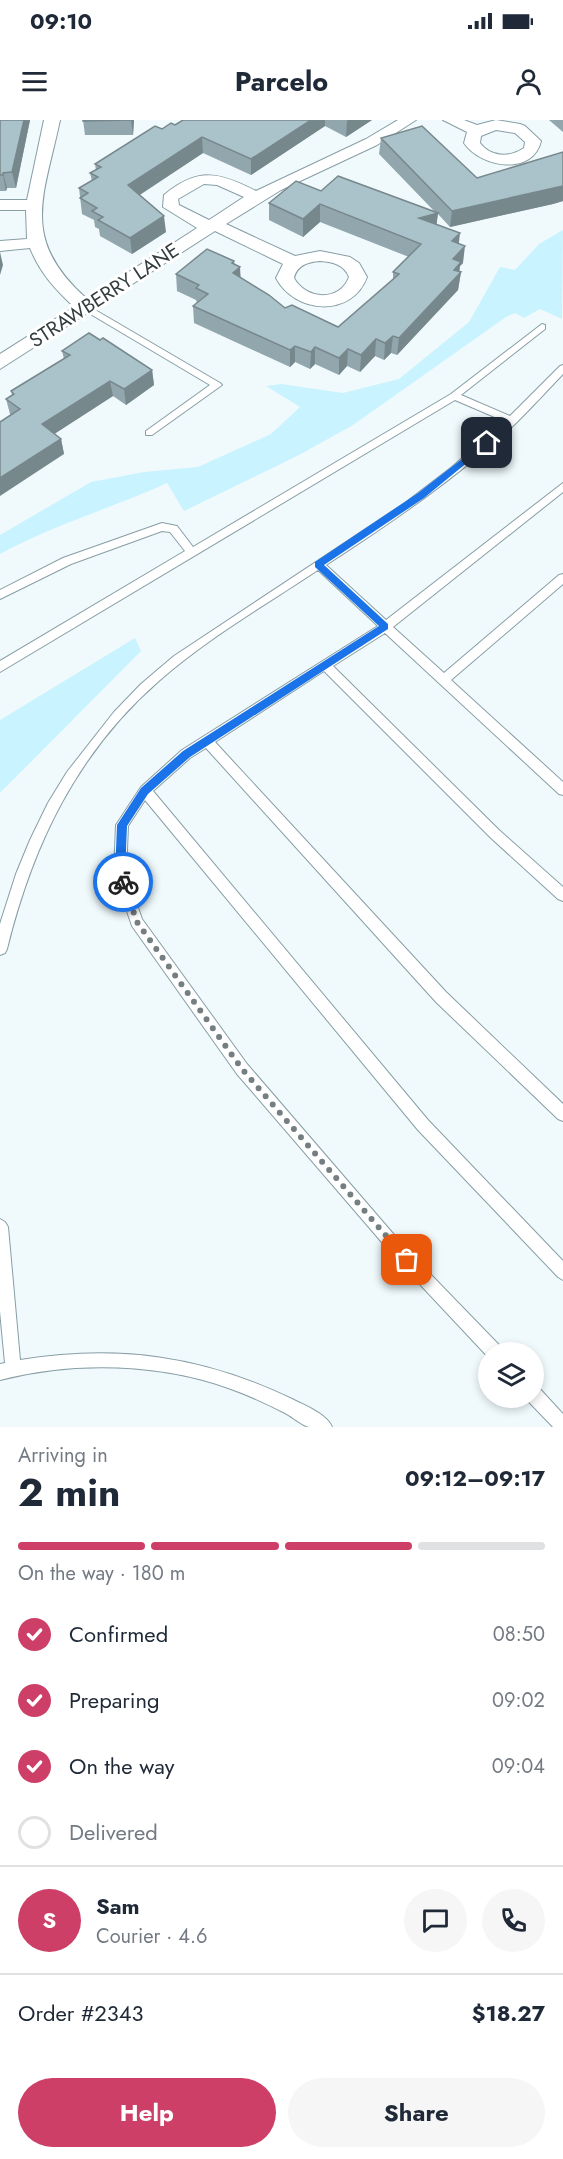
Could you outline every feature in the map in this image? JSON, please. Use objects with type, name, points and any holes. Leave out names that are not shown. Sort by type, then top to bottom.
[{"type":"street","points":[[52,120],[35,205],[32,234],[42,263],[53,279],[85,307]]},
{"type":"street","name":"STRAWBERRY LANE","points":[[0,363],[256,197],[292,177],[367,146],[408,120]]},
{"type":"street","points":[[451,120],[477,131]]},
{"type":"street","name":"STRAWBERRY LANE","points":[[256,197],[220,179],[208,177],[197,180],[170,198],[171,207],[295,262]]},
{"type":"street","points":[[0,205],[35,205]]},
{"type":"street","points":[[0,246],[34,243]]},
{"type":"lane","points":[[85,307],[217,385],[149,433]]},
{"type":"lane","points":[[0,667],[454,396],[542,327]]},
{"type":"lane","points":[[0,949],[18,878],[34,840],[73,773],[117,717],[147,685],[176,661],[421,495],[512,421],[563,368]]},
{"type":"lane","points":[[454,396],[512,421]]},
{"type":"lane","points":[[485,1342],[403,1256],[242,1069],[137,922],[120,873],[122,825],[145,791],[186,754],[385,627],[563,487]]},
{"type":"lane","points":[[0,595],[67,561],[162,527],[173,530],[192,552]]},
{"type":"lane","points":[[318,564],[563,790]]},
{"type":"lane","points":[[443,680],[563,578]]},
{"type":"lane","points":[[325,665],[495,834],[563,896]]},
{"type":"lane","points":[[207,741],[441,997],[563,1114]]},
{"type":"lane","points":[[145,791],[423,1125],[563,1272]]},
{"type":"lane","points":[[0,1227],[7,1370],[73,1361],[157,1362],[203,1372],[248,1387],[324,1427]]},
{"type":"lane","points":[[544,1406],[563,1426]]},
{"type":"shaded area","points":[[563,230],[562,319],[540,309],[524,318],[515,313],[506,317],[353,425],[299,455],[184,511],[167,483],[41,534],[0,554],[0,535],[91,482],[144,472],[198,467],[271,434],[300,407],[266,386],[281,384],[343,393],[399,379],[469,322],[500,267],[515,270],[539,244]]},
{"type":"shaded area","points":[[135,638],[141,651],[0,793],[0,720]]},
{"type":"building","points":[[0,120],[24,120],[12,172],[3,173],[3,175],[0,175]]},
{"type":"building","points":[[83,120],[131,120],[83,121]]},
{"type":"building","points":[[183,120],[311,120],[251,159],[202,137],[128,185],[164,216],[130,238],[98,220],[103,217],[92,211],[97,208],[80,198],[88,193],[79,188],[98,177],[90,173],[101,167],[95,164],[155,126],[162,129],[171,123],[175,125]]},
{"type":"building","points":[[422,126],[477,178],[563,152],[563,186],[452,211],[381,138]]},
{"type":"building","points":[[338,176],[438,213],[419,218],[460,233],[452,241],[465,246],[453,259],[461,262],[454,270],[461,272],[399,338],[393,336],[385,343],[376,339],[361,355],[348,349],[339,358],[315,347],[311,352],[295,346],[290,350],[193,306],[208,294],[196,288],[199,285],[176,274],[207,249],[234,261],[232,263],[240,267],[233,273],[269,295],[285,308],[292,305],[338,327],[399,274],[393,272],[421,244],[320,204],[303,219],[269,203],[296,181],[321,191]]},
{"type":"building","points":[[89,333],[100,340],[103,338],[152,370],[124,389],[110,381],[42,424],[61,439],[0,478],[0,422],[20,409],[6,399],[14,394],[11,391],[70,355],[62,351]]},
{"type":"way so far","points":[[123,882],[137,922],[242,1069],[407,1260]]},
{"type":"route","points":[[123,882],[120,873],[122,825],[145,791],[186,754],[385,627],[318,564],[421,495],[487,443]]}]
